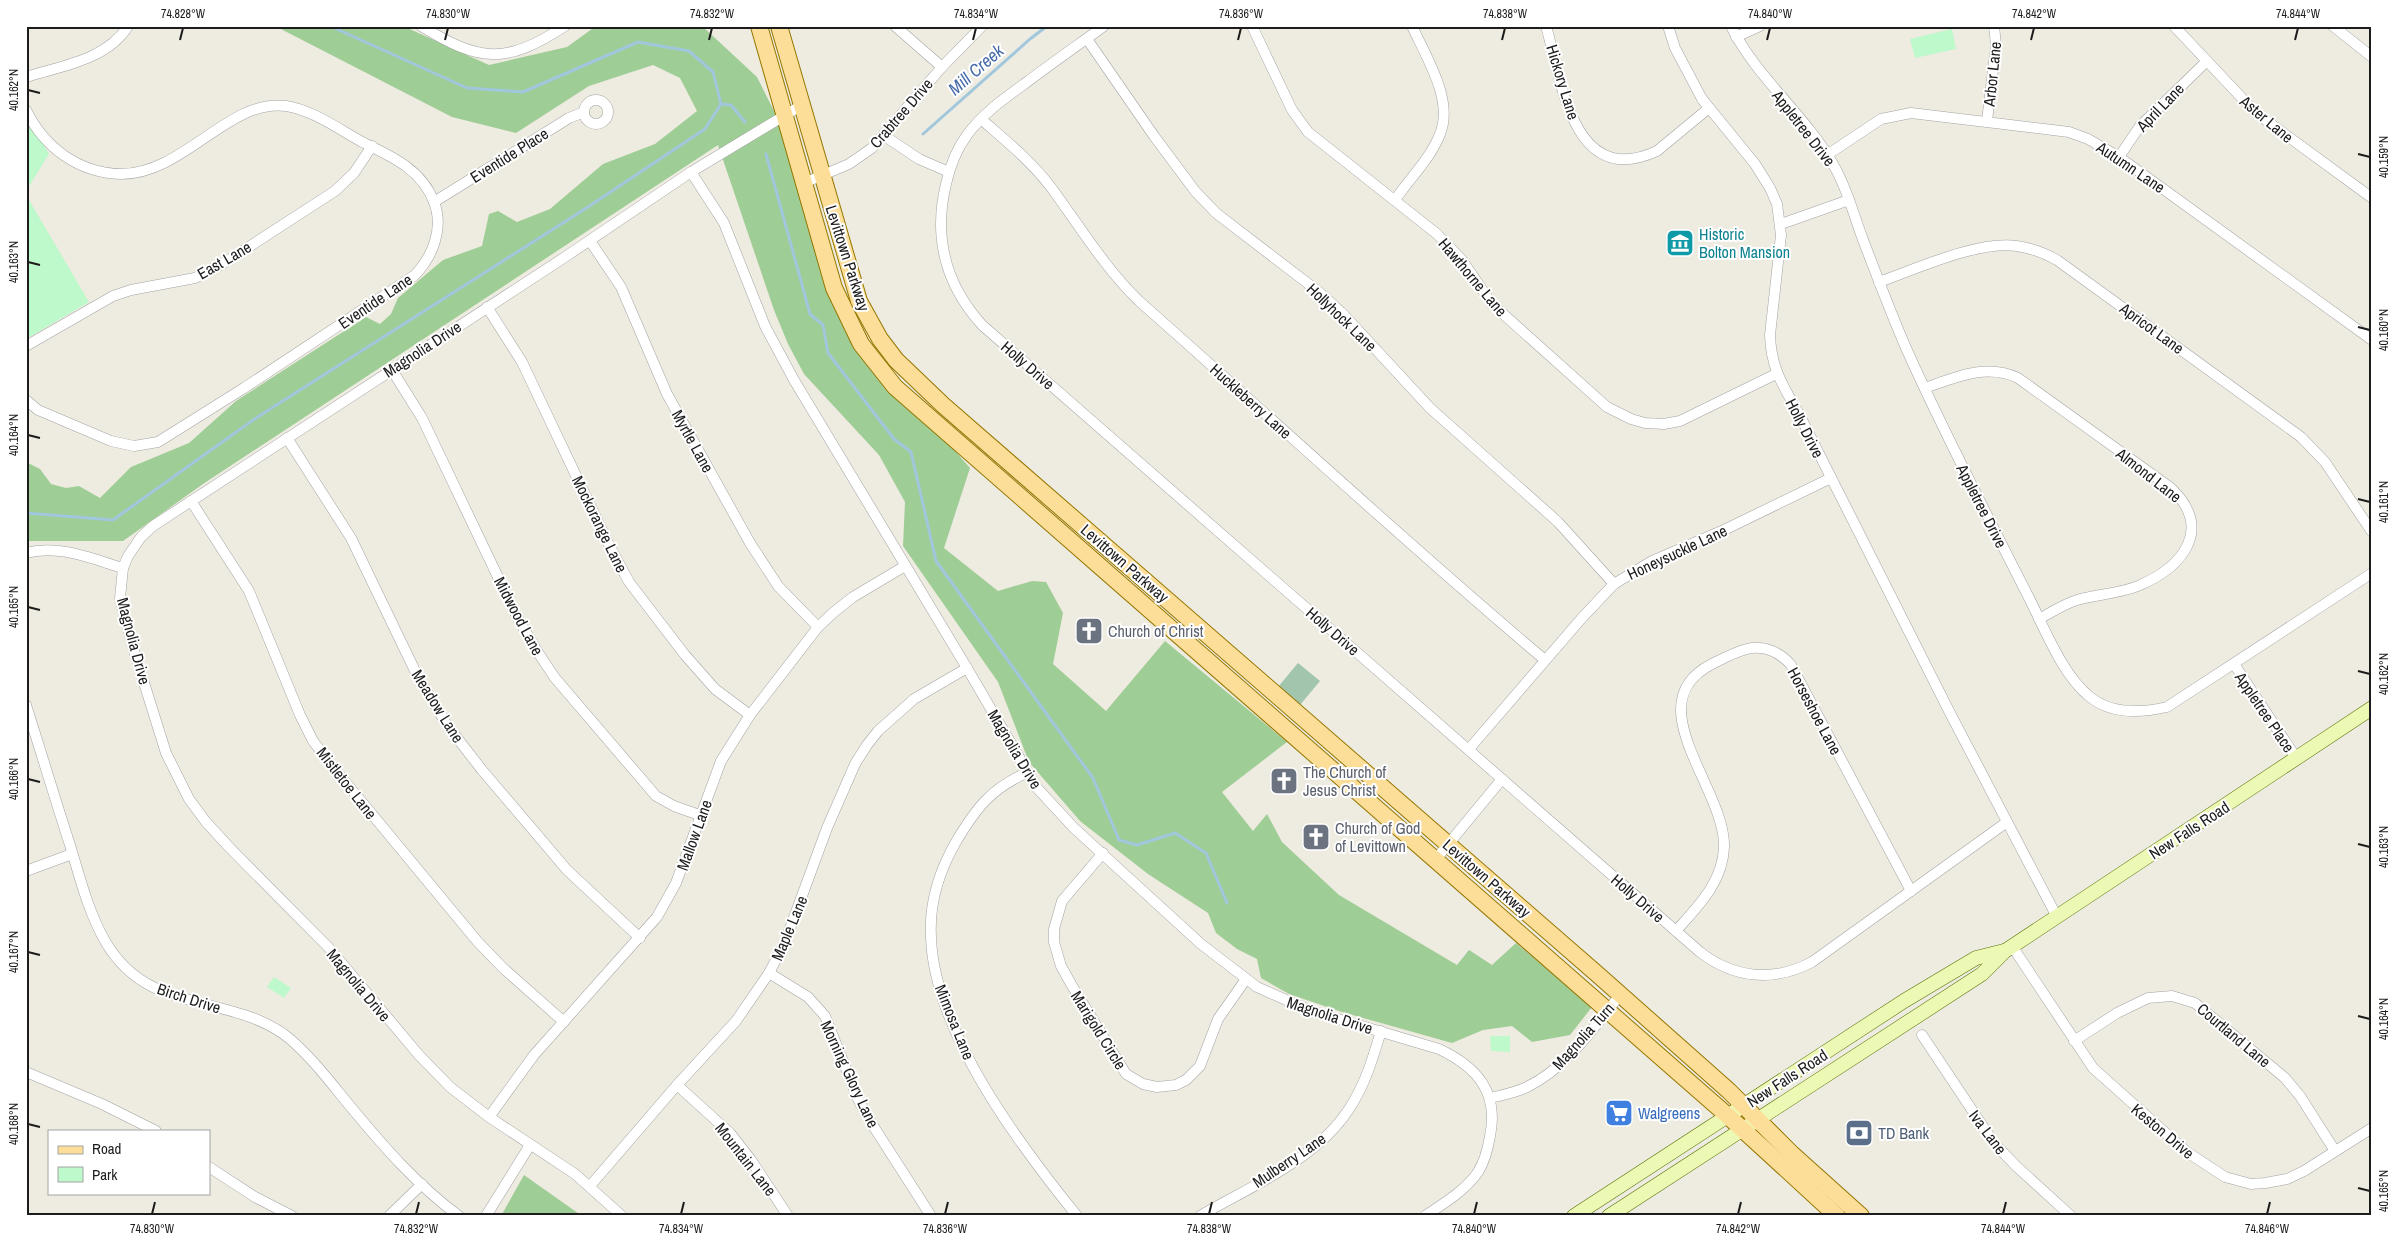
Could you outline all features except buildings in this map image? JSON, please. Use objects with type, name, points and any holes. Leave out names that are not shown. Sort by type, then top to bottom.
[{"type":"main road","name":"Levittown Parkway","points":[[759,26],[830,275],[842,309],[861,344],[895,387],[1608,1010],[1728,1116],[1836,1216]]},
{"type":"main road","name":"Levittown Parkway","points":[[779,26],[859,301],[876,332],[896,360],[943,405],[1620,995],[1744,1106],[1861,1216]]},
{"type":"main road","name":"New Falls Road","points":[[1608,1216],[1982,974],[2009,948],[2372,708]]},
{"type":"main road","name":"New Falls Road","points":[[1574,1216],[1904,1001],[1976,958],[2009,948]]},
{"type":"street","points":[[26,77],[98,53],[118,39],[128,26]]},
{"type":"street","points":[[421,26],[462,49],[488,54],[515,52],[528,48],[565,26]]},
{"type":"street","name":"Crabtree Drive","points":[[895,26],[942,67]]},
{"type":"street","name":"Crabtree Drive","points":[[804,183],[860,157],[872,148],[942,67],[982,26]]},
{"type":"street","name":"Holly Drive","points":[[1104,26],[992,107],[960,145],[949,172],[940,221],[942,246],[955,286],[965,305],[982,325],[1676,931],[1709,959],[1737,973],[1754,976],[1787,973],[1812,962],[2007,822]]},
{"type":"street","name":"Hawthorne Lane","points":[[1252,26],[1298,121],[1308,132],[1395,200],[1451,248],[1492,304],[1524,336],[1596,398],[1631,420],[1655,425],[1680,421],[1776,374]]},
{"type":"street","points":[[1395,200],[1435,144],[1444,121],[1443,97],[1412,26]]},
{"type":"street","name":"Hickory Lane","points":[[1546,26],[1567,102],[1577,129],[1591,147],[1600,153],[1626,159],[1648,155],[1657,151],[1709,108]]},
{"type":"street","name":"Holly Drive","points":[[1668,26],[1690,78],[1709,108],[1755,164],[1770,188],[1777,204],[1781,224],[1770,335],[1770,352],[1776,374],[2057,917]]},
{"type":"street","name":"Appletree Drive","points":[[1731,26],[1752,62],[1827,155],[1842,182],[1879,282],[1963,470],[2039,619],[2070,675],[2088,696],[2109,707],[2140,712],[2167,706],[2372,573]]},
{"type":"street","points":[[1736,37],[1760,26]]},
{"type":"street","name":"Arbor Lane","points":[[1987,121],[1996,44],[1994,26]]},
{"type":"street","name":"Aster Lane","points":[[2174,26],[2256,112],[2372,198]]},
{"type":"street","points":[[2333,26],[2372,57]]},
{"type":"street","name":"Hollyhock Lane","points":[[1087,39],[1154,136],[1195,191],[1216,213],[1319,292],[1343,314],[1418,395],[1558,522],[1614,584]]},
{"type":"street","name":"April Lane","points":[[2119,157],[2140,126],[2206,61]]},
{"type":"street","name":"Magnolia Drive","points":[[622,1216],[590,1186],[489,1117],[450,1087],[418,1054],[329,948],[223,840],[189,799],[166,753],[123,615],[120,585],[123,568],[128,556],[141,537],[153,526],[590,241],[691,172],[802,105]]},
{"type":"street","name":"Eventide Lane","points":[[26,110],[34,124],[54,149],[74,163],[105,172],[138,172],[161,165],[247,112],[273,106],[290,107],[307,112],[372,146],[414,171],[428,187],[438,217],[436,238],[428,258],[415,275],[252,383],[158,442],[134,446],[111,441],[38,410],[26,400]]},
{"type":"street","name":"Eventide Place","points":[[434,202],[569,118],[584,112]]},
{"type":"street","name":"Autumn Lane","points":[[1827,155],[1865,128],[1894,115],[1929,114],[2069,132],[2088,139],[2119,157],[2372,340]]},
{"type":"street","name":"Huckleberry Lane","points":[[981,119],[1031,164],[1049,185],[1118,280],[1139,302],[1280,426],[1337,480],[1545,660]]},
{"type":"street","points":[[884,135],[919,159],[949,172]]},
{"type":"street","name":"East Lane","points":[[26,346],[113,296],[132,290],[182,282],[216,268],[335,191],[354,173],[372,146]]},
{"type":"street","name":"Magnolia Drive","points":[[691,172],[724,223],[765,326],[778,351],[905,566],[968,668],[1026,773],[1052,806],[1201,944],[1246,979],[1281,999],[1310,1011],[1439,1049],[1458,1058],[1476,1073],[1490,1098],[1493,1115],[1492,1130],[1482,1165],[1468,1184],[1425,1216]]},
{"type":"street","points":[[1781,224],[1849,200]]},
{"type":"street","name":"Myrtle Lane","points":[[590,241],[621,287],[667,394],[750,543],[778,586],[818,626]]},
{"type":"street","name":"Apricot Lane","points":[[1879,282],[1987,247],[2016,246],[2042,252],[2057,260],[2301,437],[2325,462],[2372,532]]},
{"type":"street","name":"Mockorange Lane","points":[[487,307],[522,362],[609,545],[629,582],[685,656],[715,689],[750,715]]},
{"type":"street","name":"Midwood Lane","points":[[392,370],[422,418],[517,617],[545,664],[656,796],[674,806],[702,816]]},
{"type":"street","name":"Almond Lane","points":[[1925,388],[1978,372],[1996,371],[2009,374],[2018,378],[2171,488],[2186,504],[2192,523],[2190,544],[2180,558],[2167,569],[2138,586],[2077,600],[2039,619]]},
{"type":"street","name":"Meadow Lane","points":[[287,438],[351,538],[417,674],[446,725],[568,870],[640,938]]},
{"type":"street","name":"Honeysuckle Lane","points":[[1469,749],[1545,660],[1614,584],[1652,561],[1733,526],[1831,478]]},
{"type":"street","name":"Mistletoe Lane","points":[[191,501],[250,591],[300,715],[313,741],[477,942],[503,968],[564,1022]]},
{"type":"street","points":[[26,553],[50,550],[63,551],[123,568]]},
{"type":"street","name":"Mallow Lane","points":[[489,1117],[534,1055],[657,917],[676,883],[721,761],[750,715],[818,626],[847,602],[905,566]]},
{"type":"street","name":"Horseshoe Lane","points":[[1676,931],[1715,883],[1723,862],[1724,847],[1720,823],[1683,726],[1679,704],[1682,692],[1695,674],[1732,654],[1752,648],[1774,651],[1785,658],[1791,665],[1911,891]]},
{"type":"street","name":"Appletree Place","points":[[2234,664],[2297,759]]},
{"type":"street","name":"Maple Lane","points":[[590,1186],[677,1085],[736,1021],[769,973],[785,942],[827,828],[855,764],[867,745],[878,731],[914,699],[968,668]]},
{"type":"street","name":"Birch Drive","points":[[26,705],[72,854],[97,926],[106,943],[130,972],[153,987],[175,996],[246,1016],[288,1037],[319,1068],[374,1134],[422,1184],[459,1216]]},
{"type":"street","name":"Mimosa Lane","points":[[1026,773],[1002,785],[983,801],[952,848],[943,867],[931,921],[933,958],[943,999],[971,1064],[1006,1120],[1077,1216]]},
{"type":"street","points":[[1436,859],[1502,779]]},
{"type":"street","name":"Marigold Circle","points":[[1103,853],[1062,901],[1054,929],[1054,942],[1061,966],[1126,1074],[1143,1084],[1156,1087],[1176,1085],[1186,1080],[1200,1066],[1218,1019],[1246,979]]},
{"type":"street","points":[[26,871],[72,854]]},
{"type":"street","name":"Keston Drive","points":[[2009,948],[2074,1041],[2106,1081],[2187,1152],[2225,1177],[2251,1184],[2279,1181],[2304,1171],[2372,1128]]},
{"type":"street","name":"Morning Glory Lane","points":[[769,973],[808,997],[825,1016],[862,1106],[931,1216]]},
{"type":"street","name":"Magnolia Turn","points":[[1490,1098],[1514,1093],[1549,1074],[1577,1047],[1620,995]]},
{"type":"street","name":"Courtland Lane","points":[[2074,1041],[2117,1013],[2148,998],[2172,996],[2196,1003],[2285,1078],[2300,1096],[2335,1151]]},
{"type":"street","name":"Mulberry Lane","points":[[1200,1216],[1286,1166],[1329,1134],[1350,1108],[1365,1082],[1381,1031]]},
{"type":"street","name":"Iva Lane","points":[[1922,1035],[1994,1143],[2016,1166],[2071,1216]]},
{"type":"street","points":[[26,1072],[102,1104],[154,1130]]},
{"type":"street","name":"Mountain Lane","points":[[677,1085],[730,1133],[751,1160],[788,1216]]},
{"type":"street","points":[[486,1216],[530,1145]]},
{"type":"street","points":[[210,1168],[256,1197],[292,1216]]},
{"type":"street","points":[[390,1216],[422,1184]]},
{"type":"green space","points":[[275,26],[403,26],[489,65],[567,47],[596,26],[702,26],[757,77],[775,113],[792,163],[816,251],[870,369],[948,443],[970,468],[944,548],[998,591],[1032,581],[1046,582],[1063,613],[1053,664],[1106,711],[1165,641],[1287,742],[1222,792],[1253,831],[1267,814],[1282,842],[1339,895],[1457,965],[1469,950],[1492,965],[1516,943],[1592,1007],[1570,1035],[1532,1042],[1512,1026],[1483,1030],[1452,1043],[1342,1012],[1289,994],[1261,978],[1257,959],[1237,949],[1216,933],[1208,913],[1148,874],[1080,821],[1029,762],[998,682],[903,546],[905,502],[879,455],[804,374],[788,344],[774,310],[718,145],[203,484],[123,541],[26,541],[26,462],[40,469],[51,484],[66,488],[79,486],[100,498],[131,467],[189,443],[236,401],[366,317],[380,324],[391,314],[398,298],[443,260],[482,246],[489,214],[498,211],[517,222],[550,209],[603,164],[655,144],[697,111],[680,78],[653,65],[589,86],[516,133],[452,117]]},
{"type":"green space","points":[[1952,29],[1956,49],[1915,58],[1910,39]]},
{"type":"green space","points":[[26,115],[49,154],[26,191]]},
{"type":"green space","points":[[26,195],[89,302],[26,339]]},
{"type":"green space","points":[[1298,663],[1320,681],[1300,705],[1278,687]]},
{"type":"green space","points":[[274,977],[291,988],[284,998],[267,987]]},
{"type":"green space","points":[[1490,1036],[1510,1036],[1510,1052],[1491,1051]]},
{"type":"green space","points":[[524,1175],[582,1216],[501,1216]]},
{"type":"waterway","points":[[26,513],[113,520],[256,418],[588,207],[705,129],[721,104],[713,72],[689,51],[638,42],[523,92],[467,88],[330,26]]},
{"type":"waterway","name":"Mill Creek","points":[[923,134],[1047,26]]},
{"type":"waterway","points":[[721,104],[731,105],[745,122]]},
{"type":"waterway","points":[[766,154],[810,314],[823,325],[828,353],[894,439],[911,452],[936,561],[1093,778],[1119,840],[1137,845],[1175,833],[1206,853],[1227,903]]},
{"type":"place","name":"Historic Bolton Mansion","points":[[1680,243]]},
{"type":"place","name":"Church of Christ","points":[[1089,631]]},
{"type":"place","name":"The Church of Jesus Christ","points":[[1284,781]]},
{"type":"place","name":"Church of God of Levittown","points":[[1316,837]]},
{"type":"place","name":"Walgreens","points":[[1619,1113]]},
{"type":"place","name":"TD Bank","points":[[1859,1133]]}]
